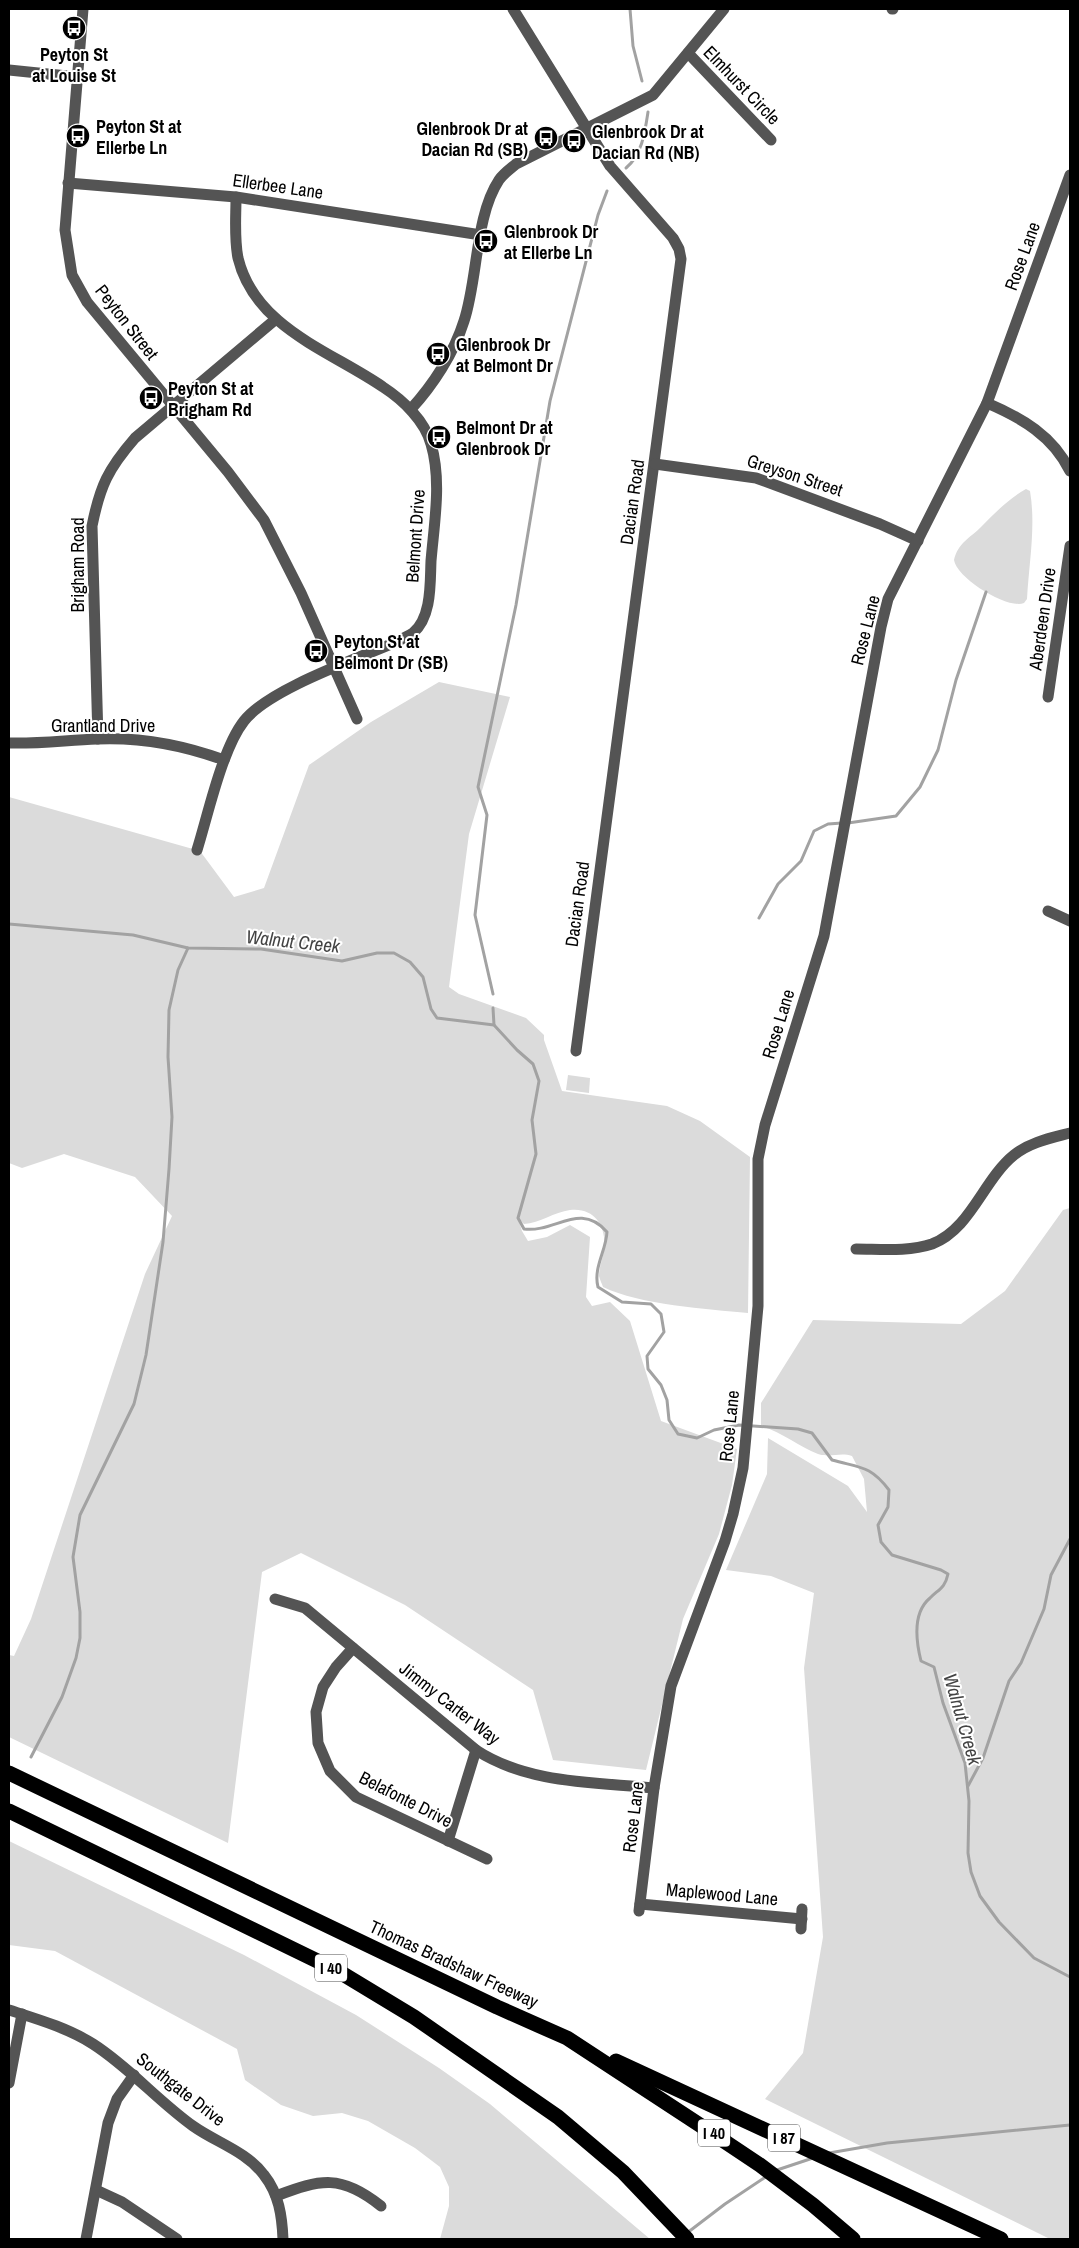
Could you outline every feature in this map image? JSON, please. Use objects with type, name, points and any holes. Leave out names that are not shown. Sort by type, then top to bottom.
[{"type":"highway","name":"Thomas Bradshaw Freeway","points":[[9,1773],[497,2007],[567,2038],[760,2165],[813,2205],[853,2239]]},
{"type":"highway","name":"I 40","points":[[9,1811],[338,1971],[414,2017],[558,2118],[623,2172],[687,2239]]},
{"type":"highway","name":"I 87","points":[[567,2038],[1002,2239]]},
{"type":"highway","points":[[623,2172],[698,2239]]},
{"type":"street","name":"Peyton Street","points":[[83,9],[65,230],[72,275],[87,302],[172,407],[228,472],[264,520],[301,593],[357,718]]},
{"type":"street","name":"Dacian Road","points":[[513,9],[610,166],[664,227],[679,249],[681,271],[576,1050]]},
{"type":"street","points":[[411,409],[427,391],[464,322],[473,284],[481,235],[491,197],[500,180],[516,164],[585,127],[653,95],[724,9]]},
{"type":"street","name":"Elmhurst Circle","points":[[688,54],[771,140]]},
{"type":"street","points":[[9,70],[77,77]]},
{"type":"street","name":"Rose Lane","points":[[639,1908],[654,1788],[671,1686],[734,1514],[746,1443],[758,1306],[758,1159],[764,1125],[824,936],[883,618],[888,599],[987,403],[1070,175]]},
{"type":"street","name":"Ellerbee Lane","points":[[68,184],[236,197],[481,235]]},
{"type":"street","name":"Belmont Drive","points":[[197,850],[224,760],[243,722],[256,708],[279,694],[414,632],[423,620],[427,603],[436,482],[431,443],[411,409],[378,383],[301,337],[262,306],[238,258],[235,222],[236,197]]},
{"type":"street","name":"Brigham Road","points":[[98,739],[92,526],[98,492],[117,458],[134,438],[276,319]]},
{"type":"street","points":[[987,403],[1015,415],[1042,433],[1063,457],[1070,471]]},
{"type":"street","name":"Greyson Street","points":[[655,464],[756,478],[880,524],[918,541]]},
{"type":"street","name":"Aberdeen Drive","points":[[1048,697],[1070,546]]},
{"type":"street","name":"Grantland Drive","points":[[9,742],[98,739],[152,741],[190,747],[224,760]]},
{"type":"street","points":[[1048,911],[1070,921]]},
{"type":"street","points":[[856,1249],[915,1248],[938,1241],[958,1226],[1013,1156],[1033,1144],[1070,1133]]},
{"type":"street","name":"Jimmy Carter Way","points":[[275,1599],[305,1608],[476,1750],[491,1759],[531,1774],[654,1788]]},
{"type":"street","name":"Belafonte Drive","points":[[353,1648],[336,1667],[323,1688],[316,1712],[316,1729],[322,1757],[330,1771],[356,1797],[487,1858]]},
{"type":"street","points":[[448,1841],[476,1750]]},
{"type":"street","name":"Maplewood Lane","points":[[639,1908],[801,1919]]},
{"type":"street","name":"Southgate Drive","points":[[9,2010],[92,2044],[134,2075],[188,2122],[239,2151],[269,2181],[276,2196],[282,2218],[283,2239]]},
{"type":"street","points":[[9,2083],[22,2014]]},
{"type":"street","points":[[86,2239],[111,2111],[134,2075]]},
{"type":"street","points":[[276,2196],[303,2185],[329,2181],[354,2188],[381,2206]]},
{"type":"street","points":[[96,2190],[122,2202],[177,2239]]},
{"type":"shaded area","points":[[1026,489],[1030,491],[1032,504],[1032,545],[1027,599],[1024,603],[1017,604],[1007,602],[984,591],[964,576],[957,568],[954,560],[958,549],[965,541],[997,511]]},
{"type":"shaded area","points":[[439,682],[510,697],[469,834],[449,987],[459,994],[526,1018],[544,1035],[544,1040],[562,1091],[667,1106],[700,1121],[750,1157],[748,1313],[654,1302],[618,1293],[603,1287],[599,1276],[604,1250],[603,1234],[598,1220],[586,1212],[579,1210],[564,1211],[536,1222],[524,1224],[518,1218],[522,1231],[528,1241],[547,1237],[570,1225],[590,1237],[586,1297],[592,1306],[610,1302],[630,1321],[661,1421],[737,1449],[732,1485],[719,1534],[683,1619],[646,1770],[553,1760],[533,1690],[405,1605],[301,1553],[262,1572],[228,1843],[9,1737],[9,1655],[14,1656],[31,1619],[145,1274],[172,1216],[135,1177],[64,1154],[22,1168],[9,1163],[9,797],[200,851],[234,897],[264,888],[309,765],[371,722]]},
{"type":"shaded area","points":[[568,1075],[590,1078],[589,1093],[566,1090]]},
{"type":"shaded area","points":[[1070,1208],[1070,2239],[1050,2239],[765,2099],[803,2053],[823,1937],[804,1668],[814,1593],[771,1576],[726,1570],[767,1474],[768,1438],[848,1486],[867,1512],[864,1479],[852,1456],[818,1454],[761,1426],[761,1403],[813,1320],[961,1324],[1005,1291],[1063,1210]]},
{"type":"shaded area","points":[[9,1841],[244,1955],[356,2015],[439,2068],[490,2104],[650,2239],[440,2239],[449,2206],[449,2187],[440,2167],[415,2148],[368,2121],[342,2113],[313,2116],[281,2105],[245,2080],[237,2049],[55,1951],[9,1945]]},
{"type":"waterway","points":[[630,9],[633,46],[642,81]]},
{"type":"waterway","points":[[626,168],[636,157],[639,150],[648,112]]},
{"type":"waterway","points":[[493,994],[475,915],[487,815],[478,787],[516,605],[550,401],[598,215],[607,191]]},
{"type":"waterway","points":[[848,823],[896,816],[920,787],[938,750],[956,680],[986,592]]},
{"type":"waterway","points":[[759,918],[778,884],[801,861],[814,831],[828,824],[842,823]]},
{"type":"waterway","name":"Walnut Creek","points":[[9,924],[133,935],[188,948],[261,949],[342,961],[377,953],[394,953],[410,962],[423,977],[431,1009],[437,1018],[494,1025],[533,1064],[539,1081],[532,1120],[536,1154],[518,1218],[524,1229],[546,1227],[577,1218],[597,1223],[607,1232],[598,1266],[598,1287],[622,1302],[651,1304],[661,1314],[664,1332],[647,1356],[648,1369],[661,1385],[667,1400],[669,1420],[678,1434],[697,1438],[714,1430],[739,1425],[798,1429],[812,1433],[832,1460],[857,1466],[870,1472],[889,1490],[888,1507],[878,1525],[881,1542],[892,1555],[941,1570],[948,1574],[943,1585],[924,1604],[920,1611],[917,1636],[921,1661],[934,1667],[943,1703],[965,1763],[969,1801],[968,1853],[971,1872],[980,1896],[999,1922],[1034,1958],[1070,1977]]},
{"type":"waterway","points":[[31,1757],[62,1697],[76,1658],[80,1638],[80,1612],[73,1557],[80,1515],[134,1404],[146,1355],[163,1242],[169,1169],[172,1117],[168,1057],[169,1010],[178,970],[188,948]]},
{"type":"waterway","points":[[493,1008],[494,1025]]},
{"type":"waterway","points":[[968,1786],[983,1758],[1009,1681],[1021,1663],[1044,1609],[1051,1575],[1070,1539]]},
{"type":"waterway","points":[[829,2153],[887,2143],[1070,2125]]},
{"type":"waterway","points":[[777,2170],[813,2158]]},
{"type":"waterway","points":[[687,2233],[725,2204],[767,2176]]},
{"type":"place","name":"Peyton St at Louise St","points":[[74,28]]},
{"type":"place","name":"Peyton St at Ellerbe Ln","points":[[78,136]]},
{"type":"place","name":"Glenbrook Dr at Dacian Rd (SB)","points":[[546,138]]},
{"type":"place","name":"Glenbrook Dr at Dacian Rd (NB)","points":[[574,141]]},
{"type":"place","name":"Glenbrook Dr at Ellerbe Ln","points":[[486,241]]},
{"type":"place","name":"Glenbrook Dr at Belmont Dr","points":[[438,354]]},
{"type":"place","name":"Peyton St at Brigham Rd","points":[[151,398]]},
{"type":"place","name":"Belmont Dr at Glenbrook Dr","points":[[439,437]]},
{"type":"place","name":"Peyton St at Belmont Dr (SB)","points":[[316,651]]}]
